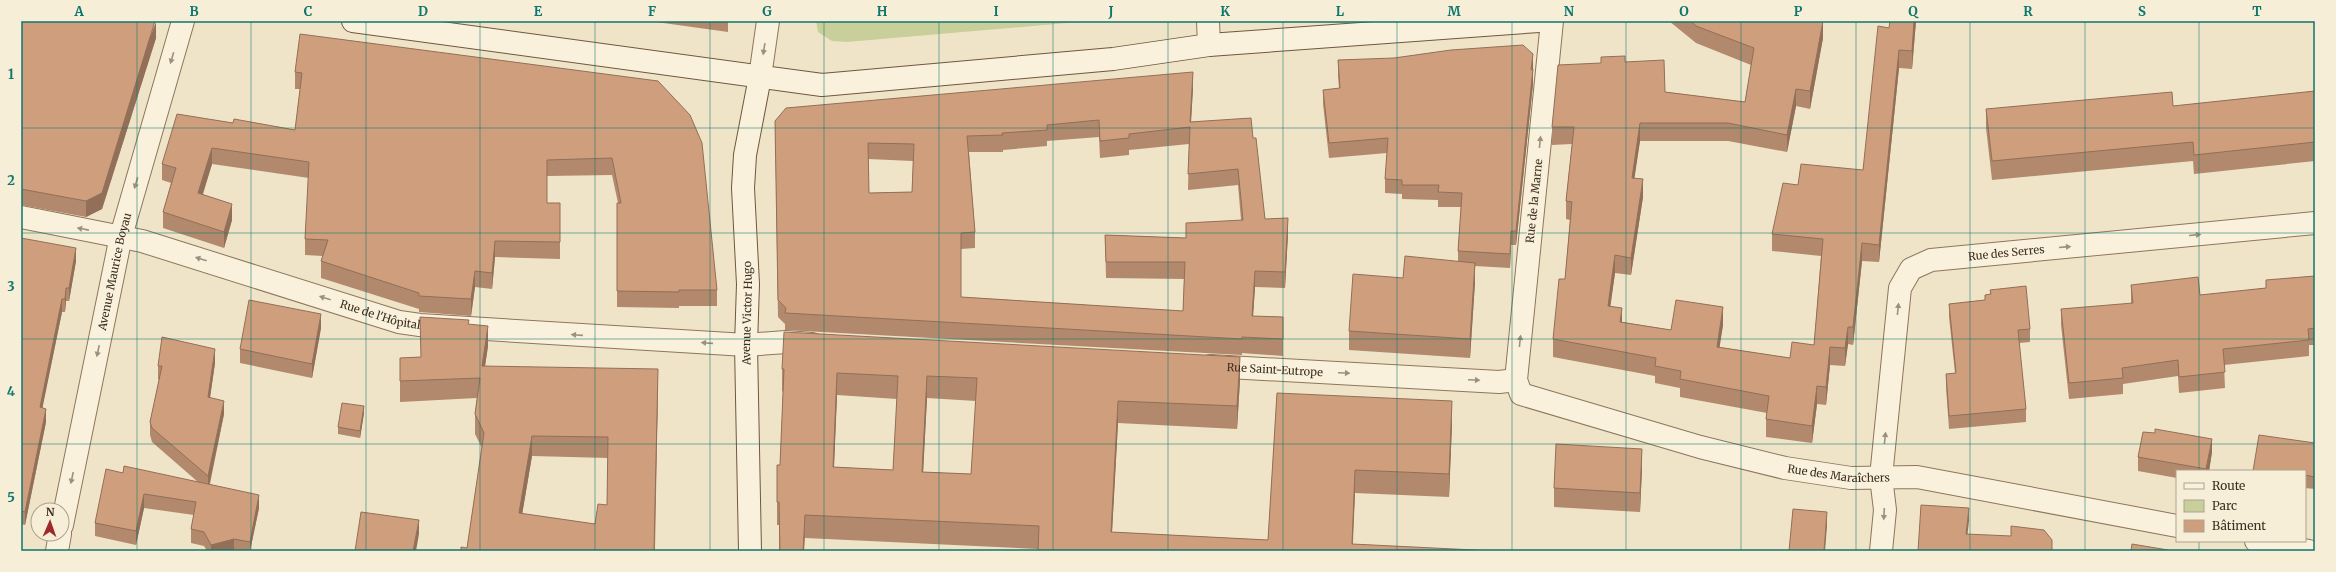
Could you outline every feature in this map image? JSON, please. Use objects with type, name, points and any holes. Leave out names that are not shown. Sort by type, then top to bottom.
[{"type":"street","name":"Avenue Maurice Boyau","points":[[67,502],[121,236],[183,21]]},
{"type":"street","points":[[353,21],[468,35],[822,85],[1113,59],[1209,46],[1538,21]]},
{"type":"street","name":"Avenue Victor Hugo","points":[[750,551],[746,345],[748,284],[744,170],[768,21]]},
{"type":"street","points":[[1208,21],[1209,46]]},
{"type":"street","name":"Rue de la Marne","points":[[1516,380],[1552,21]]},
{"type":"street","name":"Rue de l'Hôpital","points":[[21,217],[121,236],[399,322],[420,325],[746,345]]},
{"type":"street","name":"Rue des Serres","points":[[1881,551],[1885,510],[1881,477],[1900,288],[1911,269],[1931,260],[2315,223]]},
{"type":"street","points":[[746,345],[786,342],[834,345]]},
{"type":"street","name":"Rue Saint-Eutrope","points":[[1190,365],[1499,382],[1516,380]]},
{"type":"street","name":"Rue des Maraîchers","points":[[1516,380],[1521,394],[1700,447],[1785,468],[1851,478],[1917,477],[2176,526]]},
{"type":"street","points":[[2261,542],[2309,551]]},
{"type":"green space","points":[[816,21],[1090,21],[847,42],[832,41],[818,32]]},
{"type":"building","points":[[21,21],[155,21],[102,193],[86,201],[21,189]]},
{"type":"building","points":[[1691,21],[1823,21],[1810,91],[1796,89],[1787,135],[1728,123],[1640,123],[1632,178],[1643,179],[1631,258],[1615,255],[1608,306],[1622,308],[1620,322],[1671,330],[1676,300],[1723,307],[1717,347],[1790,358],[1792,342],[1814,345],[1823,239],[1772,234],[1783,183],[1798,185],[1801,164],[1863,170],[1878,26],[1889,28],[1890,21],[1914,21],[1912,51],[1899,50],[1879,245],[1862,243],[1853,327],[1848,327],[1845,348],[1830,347],[1826,387],[1817,386],[1812,426],[1766,419],[1769,396],[1680,379],[1681,371],[1655,366],[1656,358],[1553,339],[1559,279],[1565,279],[1572,202],[1566,201],[1574,127],[1552,127],[1558,65],[1601,63],[1601,57],[1625,56],[1625,62],[1664,60],[1665,92],[1745,102],[1754,48],[1696,26]]},
{"type":"building","points":[[300,34],[658,81],[690,115],[702,143],[717,290],[679,290],[679,292],[617,291],[617,203],[621,203],[612,158],[547,160],[547,203],[560,203],[560,242],[495,241],[492,273],[475,271],[471,299],[419,296],[419,293],[321,261],[328,240],[305,239],[309,162],[212,148],[198,193],[232,204],[224,232],[163,212],[176,168],[162,164],[177,114],[233,123],[234,119],[295,130],[302,73],[295,72]]},
{"type":"building","points":[[1523,45],[1533,54],[1531,70],[1533,69],[1516,231],[1511,231],[1510,254],[1458,251],[1462,193],[1438,192],[1439,185],[1402,185],[1402,180],[1385,179],[1388,138],[1329,143],[1323,90],[1340,88],[1338,60],[1394,58],[1451,50]]},
{"type":"building","points":[[1193,72],[1190,122],[1251,118],[1253,138],[1256,138],[1265,219],[1288,218],[1285,272],[1255,271],[1252,316],[1283,317],[1283,339],[1242,337],[1242,339],[785,313],[786,308],[778,300],[775,121],[786,108]],"holes":[[[1099,120],[1100,141],[1129,138],[1129,134],[1190,127],[1188,174],[1238,169],[1243,220],[1186,223],[1186,238],[1105,235],[1106,262],[1185,262],[1183,311],[961,297],[961,233],[975,232],[967,136],[1003,135],[1002,133],[1047,130],[1047,125]],[[868,143],[914,144],[912,192],[869,193]]]},
{"type":"building","points":[[2315,91],[2315,142],[2194,155],[2193,142],[1992,161],[1986,109],[2172,92],[2173,106]]},
{"type":"building","points":[[21,238],[76,248],[69,288],[66,288],[65,299],[62,299],[40,407],[46,409],[25,512],[21,511]]},
{"type":"building","points":[[1405,256],[1475,263],[1470,339],[1349,331],[1353,274],[1403,278]]},
{"type":"building","points":[[2315,276],[2315,328],[2308,329],[2309,340],[2223,349],[2225,372],[2179,377],[2178,360],[2122,368],[2123,378],[2069,383],[2061,309],[2133,303],[2131,285],[2198,277],[2200,295],[2266,288],[2266,280]]},
{"type":"building","points":[[2026,286],[2030,329],[2018,330],[2026,409],[1949,416],[1946,374],[1956,373],[1949,304],[1985,300],[1985,295],[1991,294],[1990,290]]},
{"type":"building","points":[[249,300],[321,314],[312,364],[240,349]]},
{"type":"building","points":[[420,317],[469,320],[468,324],[488,326],[482,366],[658,369],[654,551],[461,551],[461,547],[467,548],[484,433],[475,414],[480,378],[400,381],[400,358],[421,357]],"holes":[[[532,436],[608,437],[607,505],[598,504],[595,524],[519,513]]]},
{"type":"building","points":[[784,332],[1240,357],[1237,406],[1118,401],[1111,532],[1268,540],[1277,393],[1452,401],[1449,474],[1355,470],[1352,544],[1495,551],[1038,551],[1039,526],[805,515],[803,551],[780,551],[779,502],[777,502],[777,465],[780,465],[784,369],[782,369]],"holes":[[[837,373],[898,376],[893,470],[833,467]],[[927,376],[977,378],[971,474],[922,472]]]},
{"type":"building","points":[[162,337],[215,349],[208,397],[224,401],[208,476],[152,428],[150,422],[162,366],[158,366]]},
{"type":"building","points":[[342,403],[364,406],[360,431],[338,427]]},
{"type":"building","points":[[2155,429],[2212,439],[2206,469],[2138,457],[2143,432],[2155,433]]},
{"type":"building","points":[[2259,435],[2315,443],[2315,477],[2306,475],[2306,470],[2253,470]]},
{"type":"building","points":[[1556,444],[1642,449],[1640,493],[1554,488]]},
{"type":"building","points":[[124,466],[259,495],[250,542],[234,539],[211,545],[204,532],[191,529],[196,502],[144,494],[136,531],[95,523],[106,469],[123,473]]},
{"type":"building","points":[[1921,505],[1969,508],[1966,534],[2011,536],[2011,526],[2044,530],[2052,540],[2052,551],[1918,551]]},
{"type":"building","points":[[1793,509],[1827,512],[1824,551],[1789,551]]},
{"type":"building","points":[[361,512],[419,520],[413,551],[355,551]]},
{"type":"building","points":[[2132,544],[2168,550],[2168,551],[2131,551]]}]
